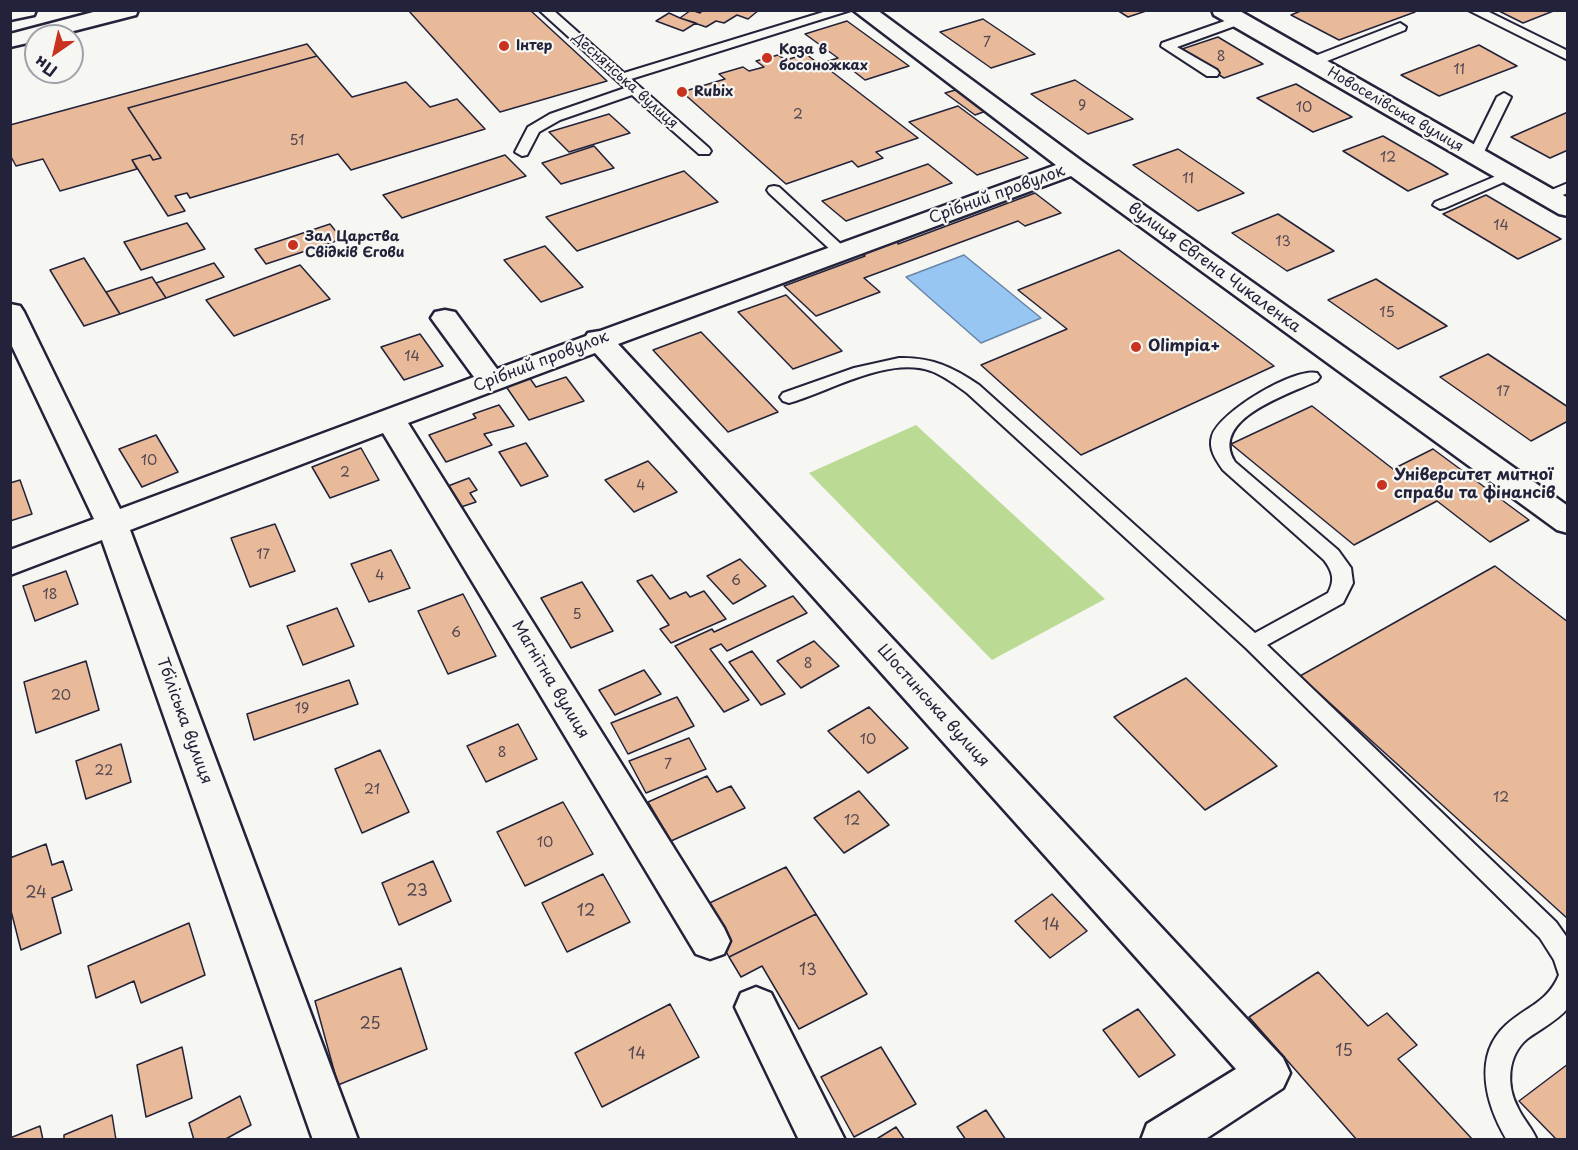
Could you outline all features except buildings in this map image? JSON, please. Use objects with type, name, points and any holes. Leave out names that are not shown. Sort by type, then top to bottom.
[{"type":"street","points":[[10,14],[26,10]]},
{"type":"street","points":[[10,41],[128,10]]},
{"type":"street","name":"вулиця Євгена Чикаленка","points":[[863,10],[1074,167],[1568,522]]},
{"type":"street","name":"Новоселівська вулиця","points":[[1230,15],[1508,175],[1557,192],[1568,209]]},
{"type":"street","name":"Срібний провулок","points":[[10,563],[492,382],[598,339],[1074,167]]},
{"type":"street","name":"Тбіліська вулиця","points":[[10,312],[112,524],[336,1140]]},
{"type":"street","points":[[445,318],[492,382]]},
{"type":"street","name":"Шостинська вулиця","points":[[598,339],[1268,1073],[1163,1140]]},
{"type":"street","name":"Магнітна вулиця","points":[[390,419],[710,941]]},
{"type":"street","points":[[756,1007],[823,1140]]},
{"type":"lane","name":"Деснянська вулиця","points":[[545,10],[704,151]]},
{"type":"lane","points":[[622,78],[845,10]]},
{"type":"lane","points":[[1474,10],[1568,56]]},
{"type":"lane","points":[[1212,73],[1167,46],[1230,15]]},
{"type":"lane","points":[[1312,62],[1400,27]]},
{"type":"lane","points":[[522,152],[533,129],[540,125],[555,117],[635,89]]},
{"type":"lane","points":[[1475,156],[1504,97]]},
{"type":"lane","points":[[1440,206],[1508,175]]},
{"type":"lane","points":[[774,190],[840,251]]},
{"type":"lane","points":[[789,397],[875,369],[905,363],[931,365],[952,374],[973,389],[1253,643],[1548,930],[1565,956],[1568,968]]},
{"type":"lane","points":[[1253,643],[1336,598],[1343,583],[1341,568],[1331,555],[1229,466],[1220,449],[1222,430],[1235,414],[1311,377]]},
{"type":"lane","points":[[1524,1140],[1499,1097],[1498,1064],[1509,1040],[1553,1007],[1565,992],[1568,983]]},
{"type":"green space","points":[[916,425],[1105,599],[992,660],[809,473]]},
{"type":"water","points":[[964,255],[1041,318],[981,343],[906,277]]},
{"type":"place","name":"Інтер","points":[[504,46]]},
{"type":"place","name":"Коза в босоножках","points":[[767,58]]},
{"type":"place","name":"Rubix","points":[[682,92]]},
{"type":"place","name":"Зал Царства Свідків Єгови","points":[[293,245]]},
{"type":"place","name":"Olimpia+","points":[[1136,347]]},
{"type":"place","name":"Університет митної справи та фінансів","points":[[1382,485]]}]
